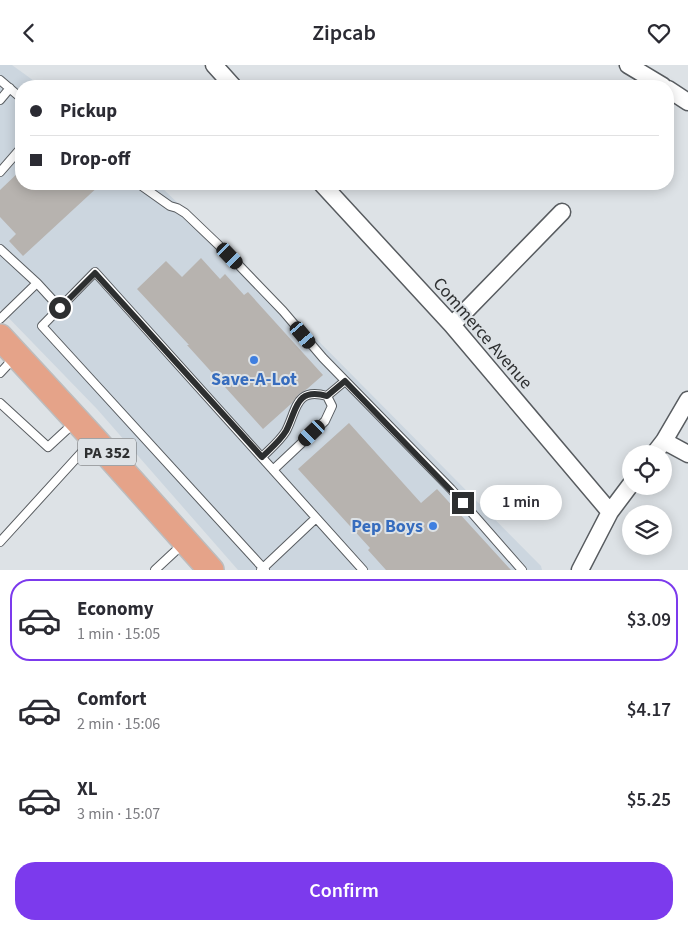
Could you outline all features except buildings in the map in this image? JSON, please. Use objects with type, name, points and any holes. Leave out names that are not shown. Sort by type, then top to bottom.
[{"type":"main road","name":"PA 352","points":[[0,337],[211,570]]},
{"type":"street","points":[[214,65],[228,80]]},
{"type":"street","points":[[628,65],[649,70],[658,80]]},
{"type":"street","points":[[674,93],[688,102]]},
{"type":"street","name":"Commerce Avenue","points":[[328,190],[452,325],[610,512]]},
{"type":"street","points":[[452,325],[562,212]]},
{"type":"street","points":[[661,445],[688,400]]},
{"type":"street","points":[[672,451],[688,454]]},
{"type":"street","points":[[580,570],[610,512],[623,495]]},
{"type":"lane","points":[[0,80],[15,93]]},
{"type":"lane","points":[[0,99],[10,88]]},
{"type":"lane","points":[[0,172],[15,155]]},
{"type":"lane","points":[[147,190],[170,207],[177,208],[185,213],[230,256],[283,311],[345,381],[450,489],[522,570]]},
{"type":"lane","points":[[0,249],[37,283],[60,308]]},
{"type":"lane","points":[[316,518],[263,569],[42,326],[95,273],[363,570]]},
{"type":"lane","points":[[0,319],[37,283]]},
{"type":"lane","points":[[0,373],[17,355]]},
{"type":"lane","points":[[327,396],[345,381]]},
{"type":"lane","points":[[262,457],[278,442],[286,430],[296,405],[306,396],[315,393],[327,396],[332,406],[325,421],[273,470]]},
{"type":"lane","points":[[0,403],[48,447],[77,420]]},
{"type":"lane","points":[[0,542],[94,439]]},
{"type":"lane","points":[[155,570],[185,541]]},
{"type":"shaded area","points":[[0,65],[12,65],[33,80],[15,80],[15,190],[164,190],[267,289],[541,566],[542,570],[238,570],[97,409],[0,309]]},
{"type":"place","name":"Save-A-Lot","points":[[254,360]]},
{"type":"place","name":"Pep Boys","points":[[433,526]]},
{"type":"route","points":[[60,308],[95,273],[262,457],[278,442],[286,430],[296,405],[306,396],[315,393],[327,396],[345,381],[463,503]]}]
